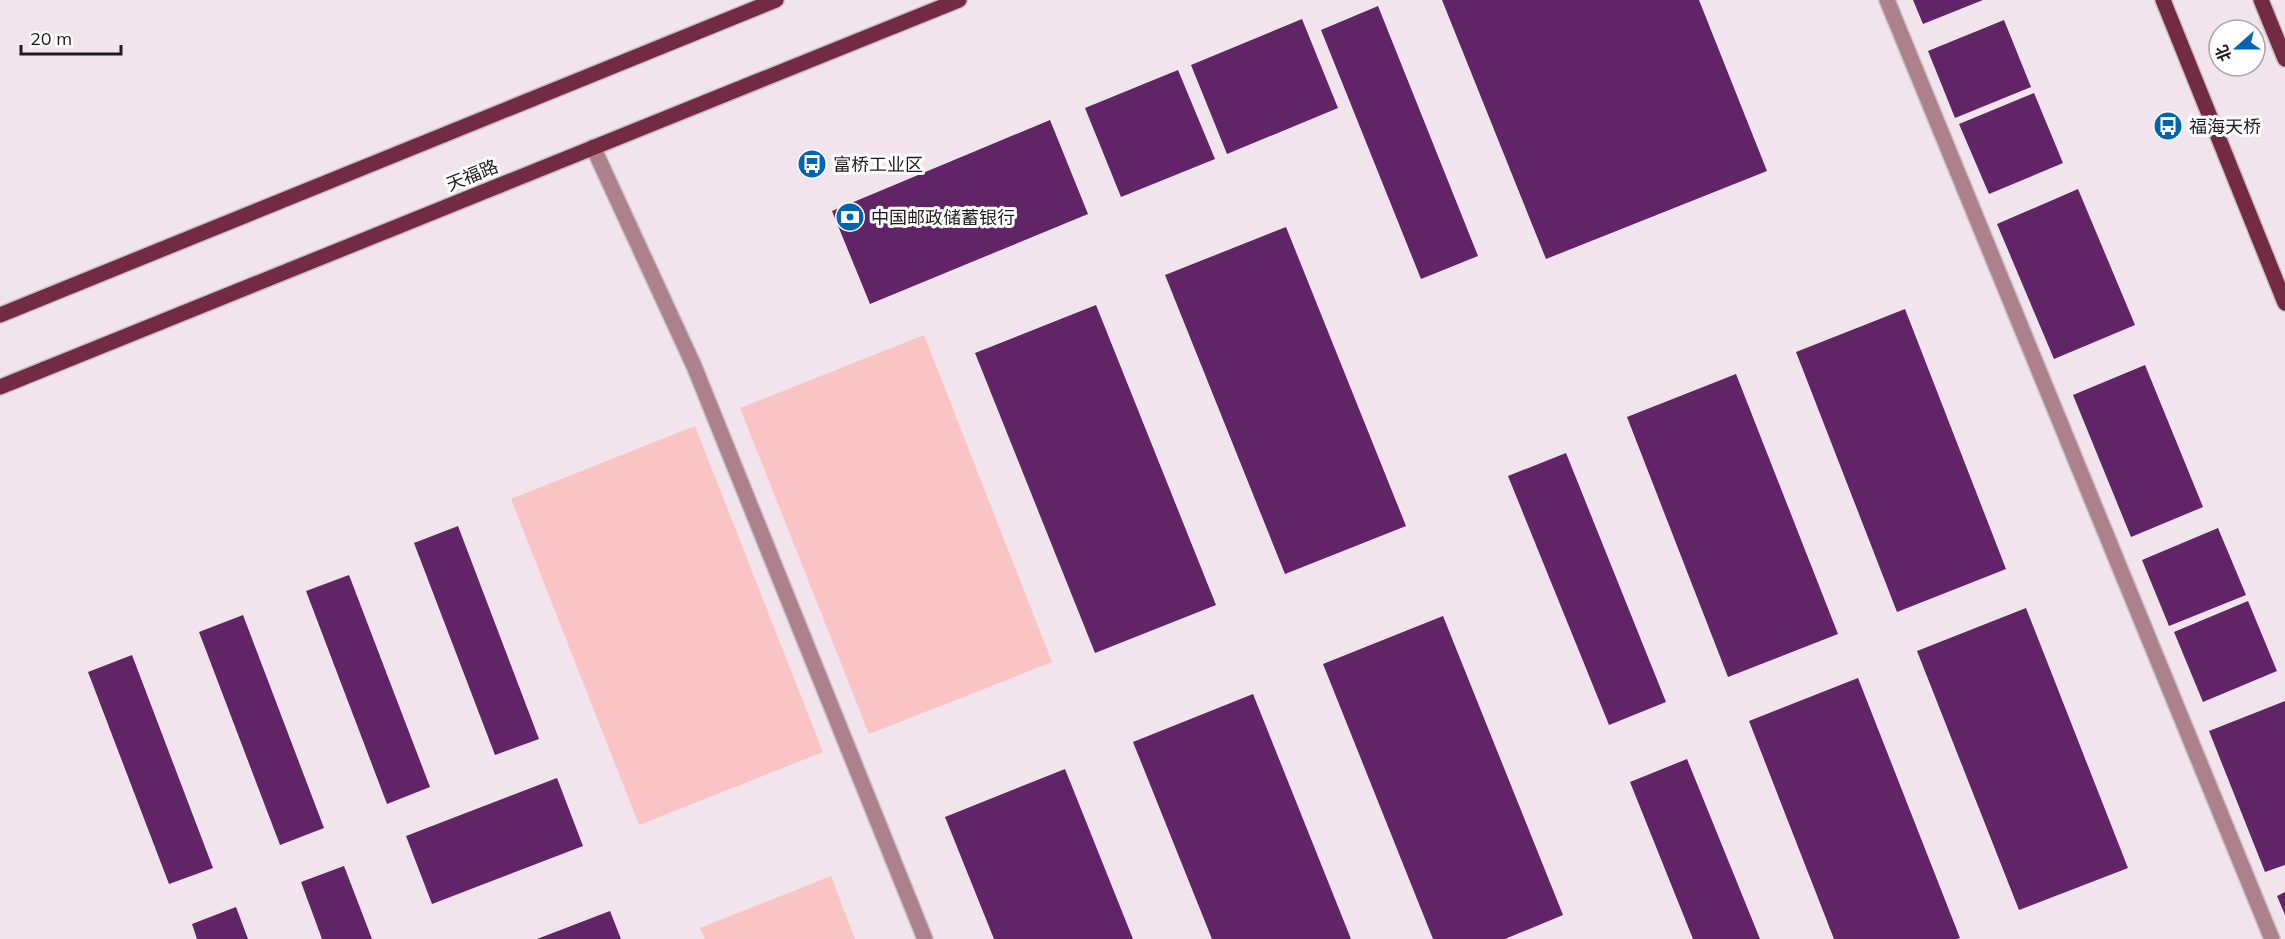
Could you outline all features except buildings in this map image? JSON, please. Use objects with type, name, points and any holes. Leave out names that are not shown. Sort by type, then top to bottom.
[{"type":"main road","points":[[0,315],[776,0]]},
{"type":"main road","name":"天福路","points":[[4,386],[959,0]]},
{"type":"main road","points":[[2163,0],[2285,303]]},
{"type":"main road","points":[[2261,0],[2285,59]]},
{"type":"lane","points":[[1887,0],[2272,939]]},
{"type":"lane","points":[[593,147],[694,366],[925,939]]},
{"type":"shaded area","points":[[924,335],[1052,662],[869,734],[740,408]]},
{"type":"shaded area","points":[[695,426],[823,752],[639,825],[511,499]]},
{"type":"shaded area","points":[[831,876],[855,939],[705,939],[700,928]]},
{"type":"place","name":"福海天桥","points":[[2168,126]]},
{"type":"place","name":"富桥工业区","points":[[812,164]]},
{"type":"place","name":"中国邮政储蓄银行","points":[[850,217]]}]
